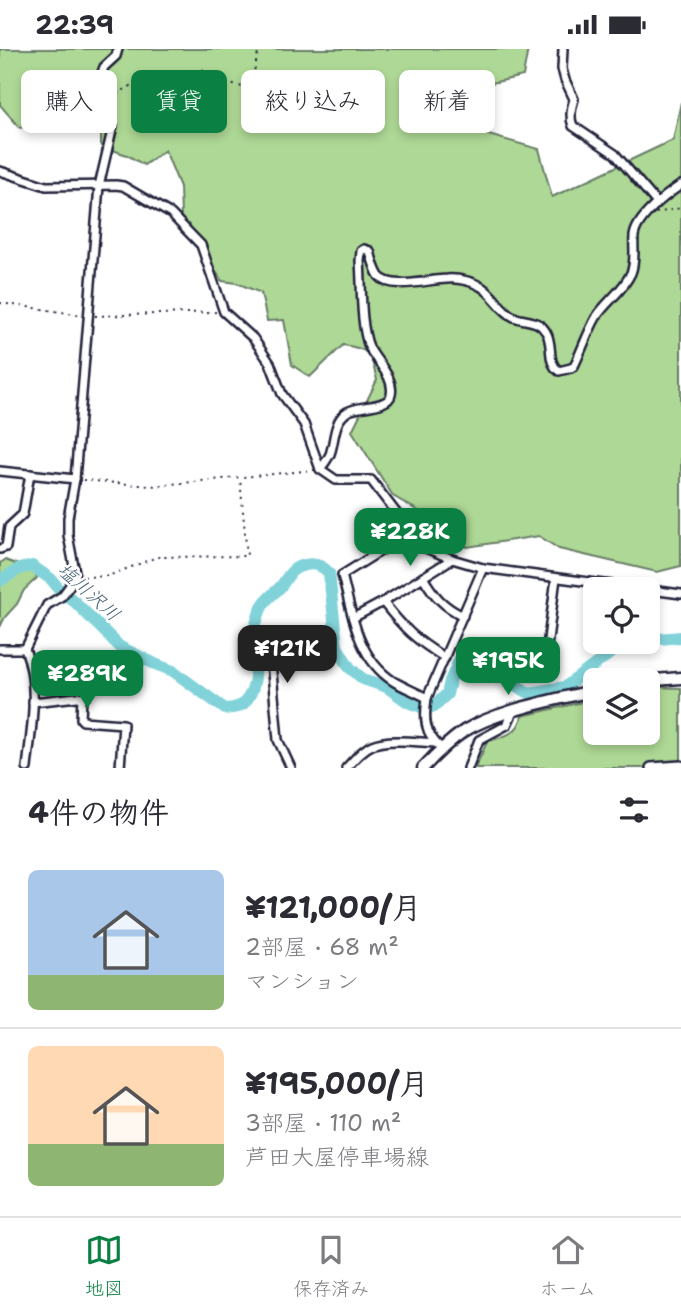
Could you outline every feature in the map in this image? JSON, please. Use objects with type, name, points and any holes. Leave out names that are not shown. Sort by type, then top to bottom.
[{"type":"main road","points":[[660,680],[681,678]]},
{"type":"main road","points":[[423,768],[438,745],[477,724],[583,693]]},
{"type":"street","points":[[103,70],[116,56],[118,49]]},
{"type":"street","points":[[563,49],[562,69],[574,99],[571,110],[573,126],[615,154],[656,202]]},
{"type":"street","points":[[27,768],[33,702],[29,660],[25,649],[47,605],[62,596],[76,577],[68,535],[68,518],[75,479],[99,186],[111,133]]},
{"type":"street","points":[[0,171],[46,186],[123,186],[171,214],[201,245],[224,312],[253,338],[270,363],[282,394],[304,423],[320,469],[337,480],[371,480],[397,514],[408,534],[423,547],[483,568],[681,594]]},
{"type":"street","points":[[320,469],[331,453],[334,435],[342,416],[355,408],[384,403],[390,399],[388,377],[370,348],[364,329],[361,251],[370,251],[379,276],[387,282],[402,284],[450,278],[481,287],[494,296],[513,317],[541,325],[549,339],[554,368],[559,371],[574,366],[596,317],[630,276],[635,233],[639,223],[656,202],[681,185]]},
{"type":"street","points":[[0,471],[75,479]]},
{"type":"street","points":[[0,549],[6,547],[9,527],[23,514],[30,474]]},
{"type":"street","points":[[408,534],[342,575],[366,654],[374,665],[392,680],[427,698]]},
{"type":"street","points":[[353,618],[452,559]]},
{"type":"street","points":[[438,745],[428,730],[424,717],[427,698],[483,568]]},
{"type":"street","points":[[423,577],[432,593],[448,608],[463,616]]},
{"type":"street","points":[[547,647],[556,578]]},
{"type":"street","points":[[383,602],[400,625],[419,642],[445,658]]},
{"type":"street","points":[[249,643],[261,643],[270,650],[278,740],[291,768]]},
{"type":"street","points":[[0,649],[25,649]]},
{"type":"street","points":[[33,702],[86,696],[92,662]]},
{"type":"street","points":[[82,697],[83,721],[123,724],[120,768]]},
{"type":"street","points":[[468,768],[479,740],[507,725],[513,712]]},
{"type":"street","points":[[346,768],[359,754],[381,742],[438,745]]},
{"type":"street","points":[[651,768],[681,767]]},
{"type":"path","points":[[117,93],[140,81],[183,81],[197,71],[205,70],[229,84],[247,88],[251,85],[259,49]]},
{"type":"path","points":[[648,214],[681,208]]},
{"type":"path","points":[[0,303],[89,316],[224,312]]},
{"type":"path","points":[[75,479],[151,486],[320,469]]},
{"type":"path","points":[[76,577],[108,576],[157,557],[247,556],[240,478]]},
{"type":"green space","points":[[0,49],[528,49],[523,76],[495,82],[495,70],[399,70],[399,133],[484,133],[539,149],[552,197],[673,140],[681,102],[681,566],[657,572],[559,549],[539,536],[467,547],[437,522],[393,496],[352,431],[377,380],[368,354],[343,345],[310,377],[292,365],[284,320],[267,321],[261,293],[237,283],[222,281],[181,217],[180,187],[165,150],[144,165],[127,155],[101,146],[101,133],[117,133],[117,70],[21,70],[21,128],[0,105]]},
{"type":"green space","points":[[5,560],[35,571],[37,578],[24,590],[0,627],[0,563]]},
{"type":"green space","points":[[660,687],[681,688],[681,768],[475,768],[487,742],[513,731],[522,716],[583,702],[583,745],[660,745]]},
{"type":"waterway","name":"塩川沢川","points":[[0,581],[19,569],[32,566],[51,579],[120,647],[173,671],[225,709],[241,705],[252,690],[255,675],[254,635],[263,605],[291,572],[305,565],[318,565],[329,573],[337,647],[350,668],[363,679],[387,687],[408,702],[427,709],[447,694],[466,645],[471,643],[517,686],[529,693],[565,687],[609,654]]},
{"type":"waterway","name":"塩川沢川","points":[[660,639],[681,637]]}]
